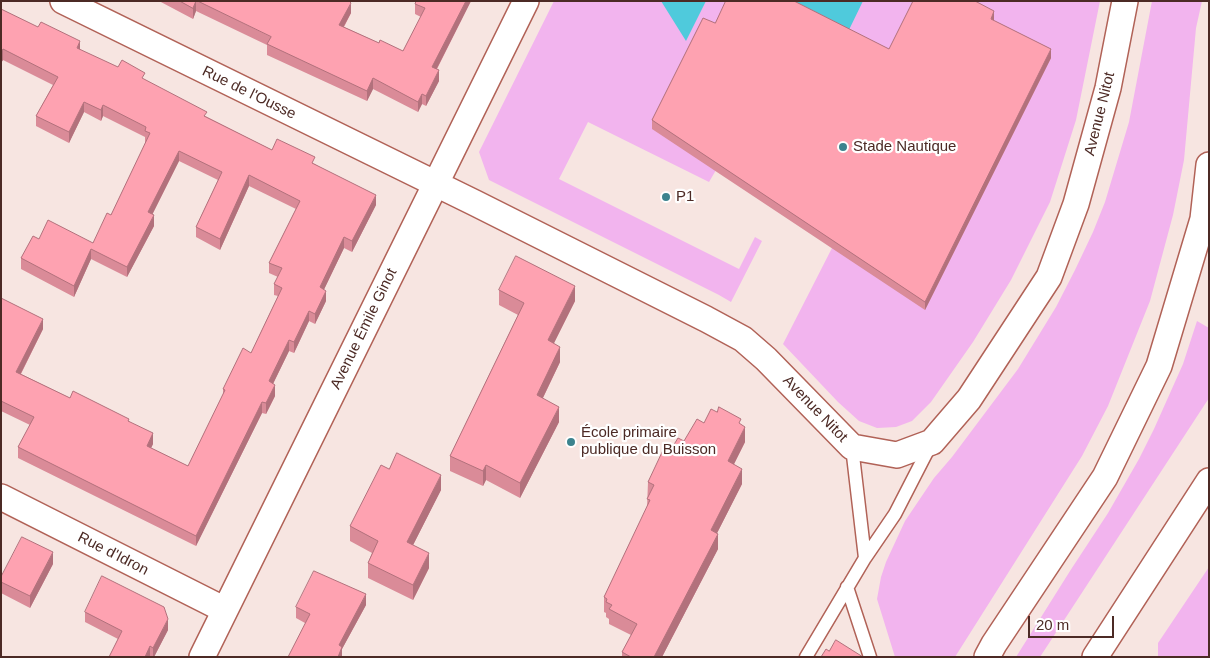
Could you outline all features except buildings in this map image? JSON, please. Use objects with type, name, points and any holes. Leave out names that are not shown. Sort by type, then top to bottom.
[{"type":"street","name":"Rue de l'Ousse","points":[[63,1],[435,184]]},
{"type":"street","name":"Avenue Émile Ginot","points":[[202,657],[526,1]]},
{"type":"street","name":"Avenue Nitot","points":[[435,184],[618,274],[743,340],[766,359],[852,447],[897,455],[932,442],[969,399],[1049,277],[1076,204],[1108,88],[1125,1]]},
{"type":"street","points":[[987,657],[1105,477],[1159,366],[1203,218],[1209,165]]},
{"type":"street","points":[[1095,657],[1209,481]]},
{"type":"street","name":"Rue d'Idron","points":[[1,497],[225,610]]},
{"type":"lane","points":[[806,657],[865,558],[895,514],[932,442]]},
{"type":"lane","points":[[852,447],[865,558]]},
{"type":"lane","points":[[847,587],[870,657]]},
{"type":"shaded area","points":[[554,1],[1100,1],[1076,120],[1050,202],[1011,280],[973,342],[931,402],[912,421],[896,427],[877,428],[859,421],[838,402],[783,344],[832,248],[719,165],[709,182],[588,122],[559,179],[739,269],[755,237],[762,241],[731,302],[489,180],[479,152]]},
{"type":"shaded area","points":[[1152,1],[1202,1],[1196,28],[1184,160],[1173,215],[1150,301],[1108,406],[1082,456],[955,657],[895,657],[877,599],[886,562],[905,521],[934,478],[1018,369],[1056,307],[1075,270],[1105,202],[1129,122]]},
{"type":"shaded area","points":[[1197,321],[1209,328],[1209,398],[1040,657],[1016,657],[1108,513],[1139,459],[1183,364]]},
{"type":"shaded area","points":[[1209,567],[1209,657],[1158,657],[1158,643]]},
{"type":"water","points":[[661,1],[706,1],[686,41]]},
{"type":"water","points":[[777,1],[863,1],[846,36]]},
{"type":"place","name":"Stade Nautique","points":[[843,147]]},
{"type":"place","name":"P1","points":[[666,197]]},
{"type":"place","name":"École primaire publique du Buisson","points":[[571,442]]}]
